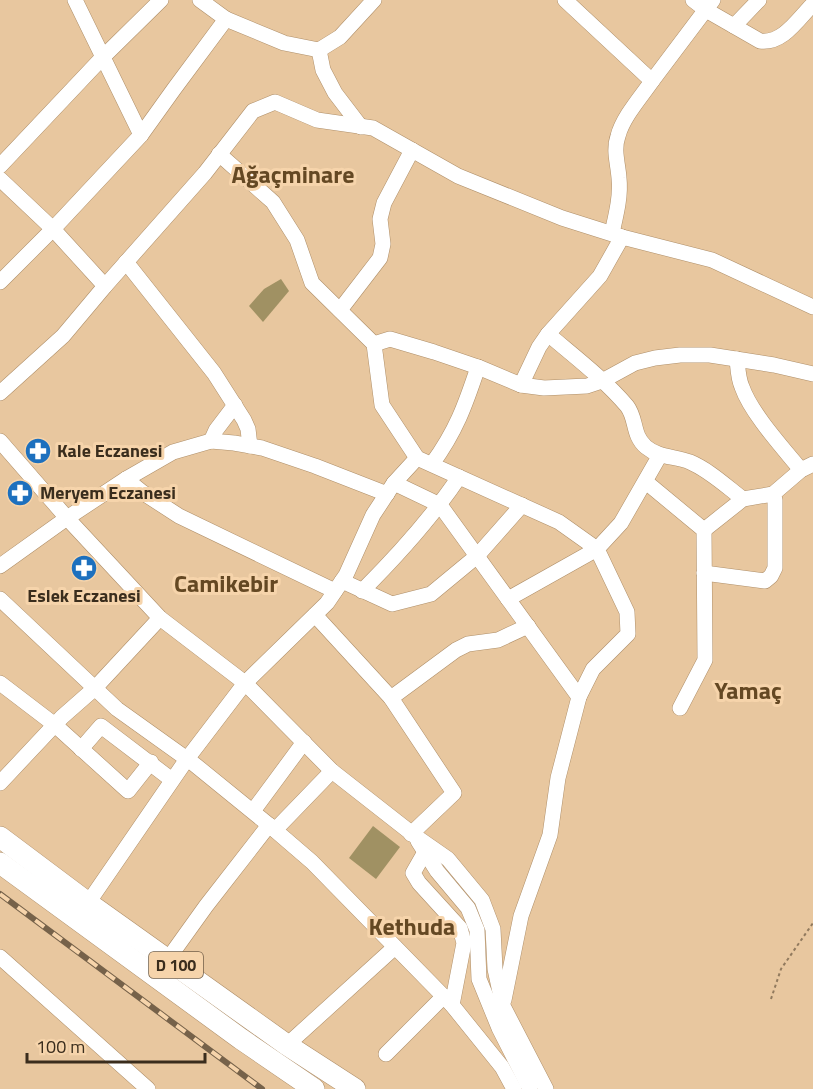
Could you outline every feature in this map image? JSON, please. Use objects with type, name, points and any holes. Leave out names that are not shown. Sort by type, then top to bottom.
[{"type":"highway","name":"D 100","points":[[0,837],[287,1045],[355,1089]]},
{"type":"highway","name":"D 100","points":[[0,863],[241,1039],[314,1089]]},
{"type":"street","points":[[75,0],[141,135]]},
{"type":"street","points":[[0,166],[102,58],[161,0]]},
{"type":"street","points":[[200,0],[226,20],[284,43],[319,50],[340,37],[374,0]]},
{"type":"street","points":[[565,0],[652,81]]},
{"type":"street","points":[[693,0],[709,5],[734,26],[760,41],[775,40],[784,34],[813,4]]},
{"type":"street","points":[[734,26],[759,0]]},
{"type":"street","points":[[521,386],[539,347],[548,334],[600,276],[617,235],[619,179],[615,154],[616,140],[625,121],[709,5]]},
{"type":"street","points":[[0,282],[141,135],[226,20]]},
{"type":"street","points":[[319,50],[323,70],[335,93],[361,127]]},
{"type":"street","points":[[0,393],[63,336],[204,173],[252,111],[275,102],[317,120],[373,128],[458,176],[562,218],[712,260],[813,307]]},
{"type":"street","points":[[340,309],[380,258],[383,244],[381,211],[412,150]]},
{"type":"street","points":[[219,154],[273,202],[297,240],[312,283],[374,344],[382,405],[417,458],[559,522],[597,549],[627,612],[628,634],[593,669],[579,697],[558,778],[550,835],[521,916],[503,1006]]},
{"type":"street","points":[[0,179],[53,229],[105,286]]},
{"type":"street","points":[[126,262],[214,373],[244,420],[248,429],[250,446]]},
{"type":"street","points":[[548,334],[603,381],[628,408],[636,432],[646,447],[660,455],[681,459],[700,467],[743,499]]},
{"type":"street","points":[[374,344],[390,339],[478,367],[521,386],[544,388],[587,386],[603,381],[635,363],[680,355],[710,355],[813,374]]},
{"type":"street","points":[[704,530],[743,499],[772,494],[807,467],[775,438],[749,402],[739,379],[737,359]]},
{"type":"street","points":[[432,464],[460,418],[478,367]]},
{"type":"street","points":[[211,441],[216,430],[235,405]]},
{"type":"street","points":[[0,441],[67,518],[160,618],[245,683],[332,771],[413,835],[448,858],[482,900],[493,929],[495,969],[503,1006],[546,1089]]},
{"type":"street","points":[[0,566],[126,479],[173,452],[211,441],[262,448],[440,505],[579,697]]},
{"type":"street","points":[[508,599],[597,549],[621,523],[660,455]]},
{"type":"street","points":[[88,903],[172,780],[245,683],[327,603],[346,575],[373,516],[390,488],[417,458]]},
{"type":"street","points":[[362,591],[401,551],[440,505],[459,477]]},
{"type":"street","points":[[126,479],[179,516],[339,586],[362,591],[392,604],[431,594],[477,556],[522,505]]},
{"type":"street","points":[[646,482],[704,530]]},
{"type":"street","points":[[704,573],[765,581],[771,576],[775,568],[775,500],[772,494]]},
{"type":"street","points":[[680,708],[705,660],[704,530]]},
{"type":"street","points":[[0,599],[117,709],[187,759],[253,811],[312,862],[448,1001],[502,1067],[514,1089]]},
{"type":"street","points":[[315,615],[391,698],[454,793],[413,835]]},
{"type":"street","points":[[0,783],[55,725],[95,688],[160,618]]},
{"type":"street","points":[[391,698],[456,650],[468,644],[498,640],[528,626]]},
{"type":"street","points":[[0,682],[55,725],[128,790],[151,762]]},
{"type":"street","points":[[81,749],[101,726],[172,780]]},
{"type":"street","points":[[253,811],[304,742]]},
{"type":"street","points":[[168,959],[206,906],[272,827],[332,771]]},
{"type":"street","points":[[413,835],[437,871],[468,908],[477,930],[479,979],[499,1028],[530,1089]]},
{"type":"street","points":[[386,1054],[448,1001],[464,943],[460,928],[419,883],[413,873],[425,852]]},
{"type":"street","points":[[287,1045],[395,947]]},
{"type":"street","points":[[0,957],[148,1089]]},
{"type":"path","points":[[771,999],[781,969],[813,923]]},
{"type":"building","points":[[281,279],[289,291],[263,322],[249,306],[264,289]]},
{"type":"building","points":[[373,826],[400,847],[376,879],[349,858]]},
{"type":"railway","points":[[0,894],[262,1089]]},
{"type":"place","name":"Kale Eczanesi","points":[[38,451]]},
{"type":"place","name":"Meryem Eczanesi","points":[[20,493]]},
{"type":"place","name":"Eslek Eczanesi","points":[[84,568]]},
{"type":"district","name":"Ağaçminare","points":[[293,175]]},
{"type":"district","name":"Camikebir","points":[[226,584]]},
{"type":"district","name":"Yamaç","points":[[748,691]]},
{"type":"district","name":"Kethuda","points":[[412,927]]}]
